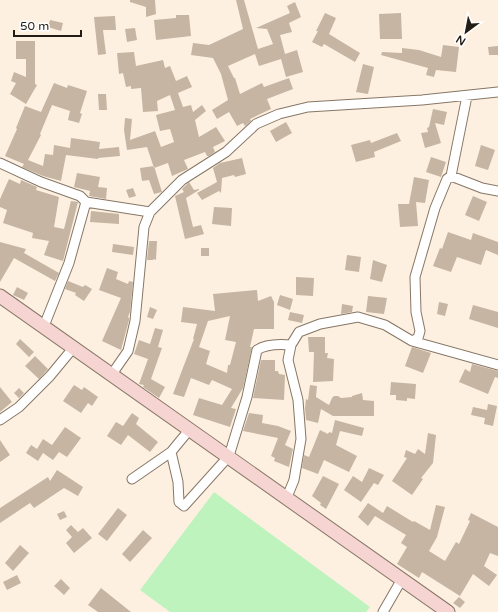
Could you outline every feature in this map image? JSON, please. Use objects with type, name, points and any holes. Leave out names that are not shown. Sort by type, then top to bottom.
[{"type":"main road","points":[[0,296],[229,456],[448,612]]},
{"type":"street","points":[[112,374],[128,351],[135,321],[144,227],[150,212],[182,180],[226,152],[256,124],[279,114],[308,107],[467,96],[498,92]]},
{"type":"street","points":[[412,342],[418,338],[420,331],[416,312],[415,277],[435,208],[447,179],[451,176],[467,96]]},
{"type":"street","points":[[0,163],[41,182],[80,196],[86,202],[150,212]]},
{"type":"street","points":[[451,176],[482,188],[498,191]]},
{"type":"street","points":[[44,326],[69,263],[86,202]]},
{"type":"street","points":[[287,497],[294,480],[300,438],[298,400],[288,360],[290,345],[299,332],[320,324],[358,317],[385,325],[412,342],[498,365]]},
{"type":"street","points":[[171,452],[178,482],[179,502],[184,506],[229,456],[247,396],[257,350],[280,344],[290,345]]},
{"type":"street","points":[[0,420],[19,407],[50,376],[74,347]]},
{"type":"street","points":[[132,479],[171,452],[190,429]]},
{"type":"street","points":[[383,612],[402,579]]},
{"type":"green space","points":[[214,492],[370,607],[366,612],[170,612],[140,590]]},
{"type":"building","points":[[130,0],[155,0],[156,14],[146,17],[146,7],[130,2]]},
{"type":"building","points":[[236,0],[244,0],[258,49],[273,44],[267,29],[256,28],[290,13],[287,6],[295,2],[301,17],[289,23],[292,32],[280,35],[285,54],[297,50],[303,72],[286,77],[281,59],[259,66],[255,54],[228,66],[235,78],[240,94],[262,83],[264,87],[289,78],[293,89],[267,99],[271,109],[250,119],[251,121],[245,126],[243,123],[237,126],[229,112],[217,119],[212,110],[228,100],[221,74],[213,58],[191,55],[193,43],[209,45],[243,29]]},
{"type":"building","points":[[325,13],[336,18],[329,34],[360,53],[355,62],[324,44],[322,47],[312,42]]},
{"type":"building","points":[[401,13],[402,39],[380,39],[379,14]]},
{"type":"building","points":[[176,15],[189,15],[191,36],[156,40],[154,20],[176,18]]},
{"type":"building","points":[[115,16],[116,30],[103,30],[106,54],[98,55],[94,17]]},
{"type":"building","points":[[50,20],[63,23],[61,31],[48,27]]},
{"type":"building","points":[[135,28],[137,40],[127,42],[125,29]]},
{"type":"building","points":[[16,41],[35,41],[35,84],[37,85],[26,104],[10,94],[16,83],[11,81],[14,72],[26,77],[26,59],[16,59]]},
{"type":"building","points":[[443,45],[459,47],[456,72],[436,70],[434,77],[426,75],[428,68],[381,55],[382,52],[402,53],[402,48],[419,50],[441,57]]},
{"type":"building","points":[[498,46],[498,55],[489,55],[488,47]]},
{"type":"building","points":[[134,52],[136,66],[163,60],[165,68],[170,66],[176,81],[187,76],[192,87],[178,93],[183,107],[191,105],[193,112],[202,105],[206,111],[195,120],[199,137],[216,127],[225,141],[213,147],[215,152],[209,156],[207,156],[205,152],[184,160],[188,169],[172,176],[168,163],[154,168],[147,147],[127,150],[124,130],[125,118],[132,119],[130,140],[155,131],[161,147],[174,142],[170,129],[160,131],[156,115],[175,110],[170,95],[157,101],[158,111],[143,112],[141,88],[131,89],[131,86],[126,87],[123,73],[119,74],[117,53]]},
{"type":"building","points":[[363,64],[374,67],[368,94],[356,92]]},
{"type":"building","points":[[54,83],[67,88],[68,85],[87,91],[80,113],[82,114],[79,123],[68,120],[70,111],[52,105],[40,134],[41,135],[28,160],[43,166],[45,154],[53,155],[54,145],[70,148],[71,138],[100,142],[99,149],[119,147],[120,156],[98,159],[66,155],[61,181],[43,176],[22,167],[24,164],[5,156],[25,106],[41,112]]},
{"type":"building","points":[[98,94],[106,94],[107,110],[99,110]]},
{"type":"building","points":[[433,109],[447,112],[444,125],[435,123],[441,143],[425,148],[421,133],[428,132],[427,128],[429,127]]},
{"type":"building","points":[[286,122],[292,133],[276,142],[270,131]]},
{"type":"building","points":[[397,133],[401,141],[374,152],[375,157],[356,162],[351,145],[370,140],[371,143]]},
{"type":"building","points":[[481,145],[495,150],[488,170],[475,166]]},
{"type":"building","points":[[431,157],[446,162],[441,177],[426,172]]},
{"type":"building","points":[[242,158],[246,174],[222,178],[221,193],[219,191],[202,200],[197,193],[217,182],[213,168],[220,163]]},
{"type":"building","points":[[154,166],[162,192],[154,194],[149,180],[142,181],[140,168]]},
{"type":"building","points":[[77,173],[100,177],[98,187],[107,188],[106,199],[89,196],[90,191],[74,187]]},
{"type":"building","points":[[414,177],[429,180],[425,203],[416,202],[418,226],[400,227],[398,204],[409,204]]},
{"type":"building","points":[[9,179],[20,184],[21,180],[37,187],[36,190],[59,197],[54,227],[64,229],[71,201],[78,202],[63,261],[44,255],[49,241],[32,238],[33,233],[3,223],[7,210],[0,207],[0,199]]},
{"type":"building","points":[[189,182],[194,190],[199,189],[186,198],[193,227],[201,225],[204,234],[185,239],[175,196],[184,192],[182,189]]},
{"type":"building","points":[[133,188],[136,196],[129,198],[126,190]]},
{"type":"building","points":[[473,196],[487,202],[479,221],[465,215]]},
{"type":"building","points":[[214,207],[232,208],[231,226],[212,224]]},
{"type":"building","points":[[91,211],[119,214],[119,224],[90,222]]},
{"type":"building","points":[[448,232],[471,240],[473,233],[498,242],[498,255],[486,250],[481,265],[457,257],[451,272],[433,266],[440,248],[442,249]]},
{"type":"building","points":[[149,241],[157,241],[156,260],[147,260]]},
{"type":"building","points":[[0,242],[26,249],[24,253],[59,273],[55,281],[14,258],[0,282]]},
{"type":"building","points":[[113,244],[134,247],[133,255],[112,252]]},
{"type":"building","points":[[201,248],[209,248],[209,256],[201,256]]},
{"type":"building","points":[[347,255],[361,257],[359,272],[345,270]]},
{"type":"building","points":[[373,260],[387,265],[382,282],[370,279]]},
{"type":"building","points":[[107,268],[118,272],[116,279],[128,284],[129,281],[133,282],[130,312],[128,317],[129,320],[121,350],[102,341],[121,298],[99,290]]},
{"type":"building","points":[[296,277],[314,278],[313,296],[296,295]]},
{"type":"building","points":[[68,281],[83,287],[85,285],[92,289],[84,301],[75,295],[76,293],[65,289]]},
{"type":"building","points":[[17,287],[28,293],[24,300],[13,295]]},
{"type":"building","points":[[257,290],[258,301],[271,296],[274,302],[274,329],[254,329],[250,347],[252,347],[243,388],[231,408],[236,409],[230,427],[193,415],[199,398],[222,405],[232,389],[212,380],[209,385],[191,378],[184,397],[173,394],[194,339],[197,324],[181,322],[183,307],[215,311],[213,294]],"holes":[[[230,316],[225,340],[236,342],[230,365],[228,365],[227,373],[206,364],[210,351],[199,347],[208,321]]]},
{"type":"building","points":[[280,295],[293,299],[290,310],[277,305]]},
{"type":"building","points":[[368,296],[387,298],[384,314],[366,312]]},
{"type":"building","points":[[439,302],[448,304],[445,316],[437,314]]},
{"type":"building","points":[[342,304],[353,306],[352,312],[341,314]]},
{"type":"building","points":[[473,305],[498,312],[498,328],[469,319]]},
{"type":"building","points":[[150,307],[157,310],[153,319],[147,317]]},
{"type":"building","points":[[290,312],[304,315],[302,323],[288,320]]},
{"type":"building","points":[[155,328],[163,330],[158,347],[162,348],[151,379],[165,387],[159,398],[143,387],[144,385],[139,384],[148,359],[134,354],[139,340],[150,344]]},
{"type":"building","points":[[308,337],[325,337],[325,353],[328,353],[327,358],[334,359],[333,381],[313,382],[314,352],[309,352]]},
{"type":"building","points":[[20,339],[34,352],[29,357],[16,344]]},
{"type":"building","points":[[412,347],[431,353],[423,373],[405,366]]},
{"type":"building","points":[[35,356],[48,369],[39,379],[25,366]]},
{"type":"building","points":[[261,360],[275,360],[275,371],[278,371],[279,374],[285,375],[284,400],[253,398]]},
{"type":"building","points":[[472,364],[498,371],[498,378],[495,377],[488,394],[459,382],[465,369],[470,372]]},
{"type":"building","points":[[391,382],[416,384],[415,399],[407,398],[407,401],[396,400],[396,395],[390,395]]},
{"type":"building","points":[[74,385],[82,390],[84,387],[98,397],[92,406],[88,403],[81,413],[63,401]]},
{"type":"building","points":[[310,385],[317,386],[316,397],[329,405],[334,396],[341,398],[352,397],[362,393],[363,400],[374,401],[374,416],[333,416],[321,409],[318,423],[306,420],[306,399],[308,400]]},
{"type":"building","points":[[0,387],[12,402],[0,412]]},
{"type":"building","points":[[19,388],[24,393],[19,398],[14,393]]},
{"type":"building","points":[[488,404],[497,406],[493,426],[484,424],[485,418],[471,415],[473,407],[487,410]]},
{"type":"building","points":[[132,413],[139,418],[136,424],[158,442],[150,452],[128,435],[121,445],[107,436],[116,422],[123,426]]},
{"type":"building","points":[[249,413],[263,415],[262,423],[278,426],[291,431],[285,445],[293,449],[289,467],[274,461],[275,458],[271,456],[278,438],[243,431]]},
{"type":"building","points":[[335,420],[364,428],[362,436],[340,431],[336,445],[357,456],[349,472],[324,460],[318,474],[302,468],[304,455],[309,457],[320,430],[328,434],[329,432],[332,433]]},
{"type":"building","points":[[65,427],[81,438],[67,457],[59,452],[53,460],[43,453],[38,461],[26,453],[31,445],[37,449],[43,439],[52,445]]},
{"type":"building","points":[[428,433],[436,435],[433,463],[421,478],[423,479],[412,495],[392,481],[407,458],[404,457],[406,450],[415,454],[418,449],[425,454]]},
{"type":"building","points":[[0,440],[10,455],[0,462]]},
{"type":"building","points":[[369,468],[384,475],[378,485],[374,483],[361,502],[344,490],[353,476],[362,482]]},
{"type":"building","points":[[57,470],[83,487],[78,496],[64,488],[34,508],[30,503],[0,523],[0,508],[48,477],[50,481]]},
{"type":"building","points":[[323,476],[339,484],[326,509],[312,496]]},
{"type":"building","points":[[368,503],[383,513],[387,506],[413,522],[414,521],[430,530],[436,505],[445,507],[437,537],[429,551],[445,561],[456,542],[459,544],[470,521],[468,520],[471,513],[498,527],[498,556],[490,553],[484,566],[497,575],[489,586],[473,574],[460,596],[422,572],[419,578],[397,564],[407,547],[401,543],[406,535],[375,516],[368,526],[358,517]]},
{"type":"building","points":[[118,508],[127,515],[107,541],[98,534]]},
{"type":"building","points":[[64,511],[67,517],[60,520],[57,514]]},
{"type":"building","points":[[71,525],[78,532],[83,528],[92,538],[74,553],[66,543],[72,537],[66,530]]},
{"type":"building","points":[[143,530],[152,538],[130,562],[122,554]]},
{"type":"building","points":[[20,545],[29,553],[13,571],[5,563]]},
{"type":"building","points":[[17,575],[21,583],[7,590],[3,582]]},
{"type":"building","points":[[61,579],[70,588],[64,595],[54,586]]},
{"type":"building","points":[[101,588],[131,612],[98,612],[88,605]]},
{"type":"building","points":[[459,597],[465,602],[460,608],[453,603]]}]
